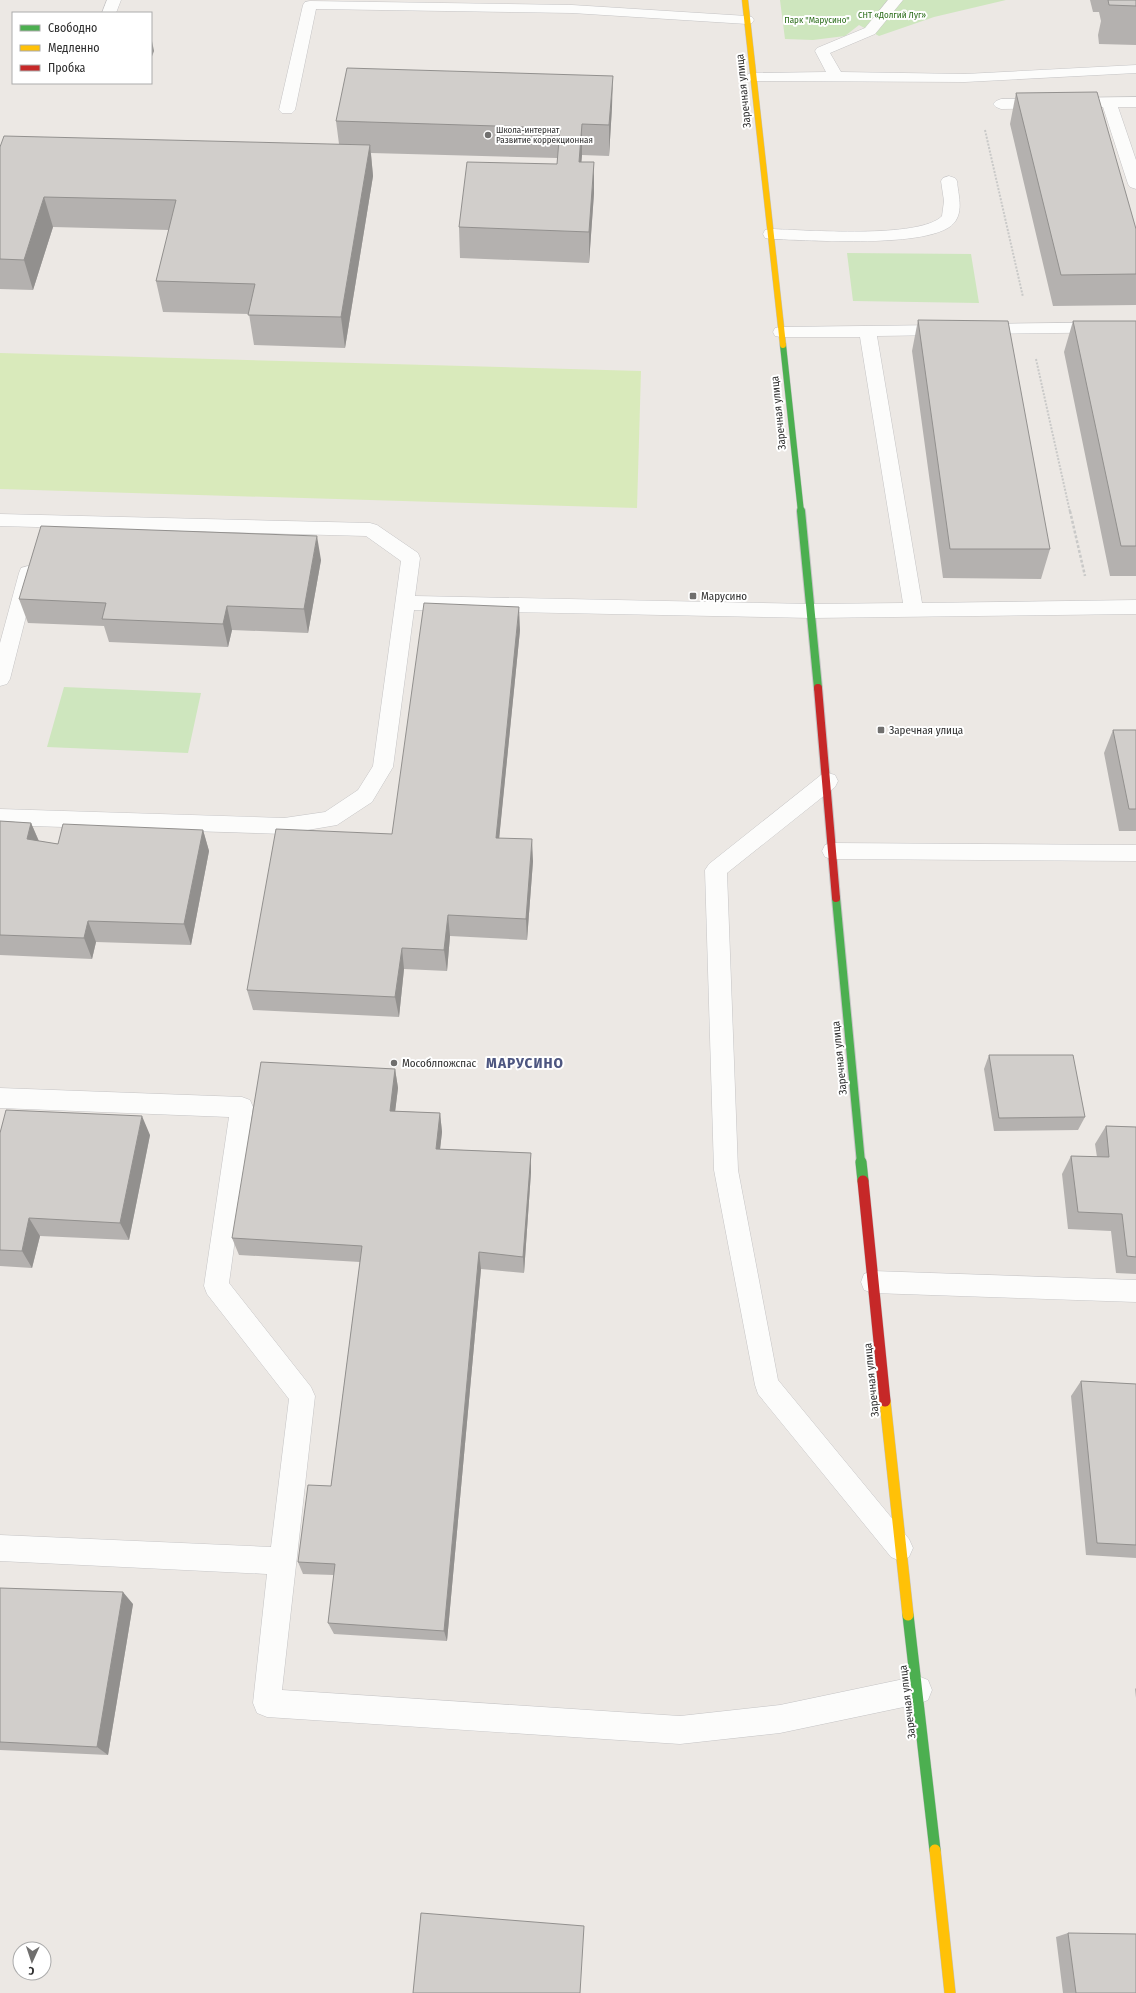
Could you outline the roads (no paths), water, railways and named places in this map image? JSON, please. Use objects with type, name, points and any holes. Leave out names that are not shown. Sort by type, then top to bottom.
[{"type":"street","name":"Заречная улица","points":[[746,0],[770,234],[812,611],[828,781],[841,956],[900,1548],[918,1690],[950,1993]]},
{"type":"lane","points":[[109,12],[114,0]]},
{"type":"lane","points":[[836,76],[822,51],[870,31],[896,0]]},
{"type":"lane","points":[[287,110],[310,5],[572,9],[747,20]]},
{"type":"lane","points":[[753,76],[965,78],[1136,69]]},
{"type":"lane","points":[[1109,102],[1136,184]]},
{"type":"lane","points":[[1001,104],[1136,102]]},
{"type":"lane","points":[[770,234],[886,236],[919,233],[938,228],[948,221],[952,210],[949,181]]},
{"type":"lane","points":[[781,332],[1136,327]]},
{"type":"lane","points":[[868,331],[914,610]]},
{"type":"lane","points":[[0,520],[40,530],[370,530],[411,558],[406,603],[382,767],[365,796],[330,819],[284,826],[0,817]]},
{"type":"lane","points":[[0,679],[32,560]]},
{"type":"lane","points":[[406,603],[812,611],[1136,607]]},
{"type":"lane","points":[[828,781],[716,870],[726,1170],[767,1385],[900,1548]]},
{"type":"lane","points":[[832,851],[1136,852]]},
{"type":"lane","points":[[0,1098],[242,1107],[216,1286],[302,1396],[267,1703],[680,1730],[780,1719],[918,1690]]},
{"type":"lane","points":[[873,1282],[1136,1291]]},
{"type":"lane","points":[[0,1548],[282,1561]]},
{"type":"place","name":"Школа-интернат Развитие коррекционная","points":[[488,135]]},
{"type":"place","name":"Марусино","points":[[693,596]]},
{"type":"place","name":"Заречная улица","points":[[881,730]]},
{"type":"place","name":"Мособлпожспас","points":[[394,1063]]},
{"type":"district","name":"МАРУСИНО","points":[[525,1063]]},
{"type":"park label","name":"СНТ «Долгий Луг»","points":[[892,15]]},
{"type":"park label","name":"Парк \"Марусино\"","points":[[817,20]]}]
